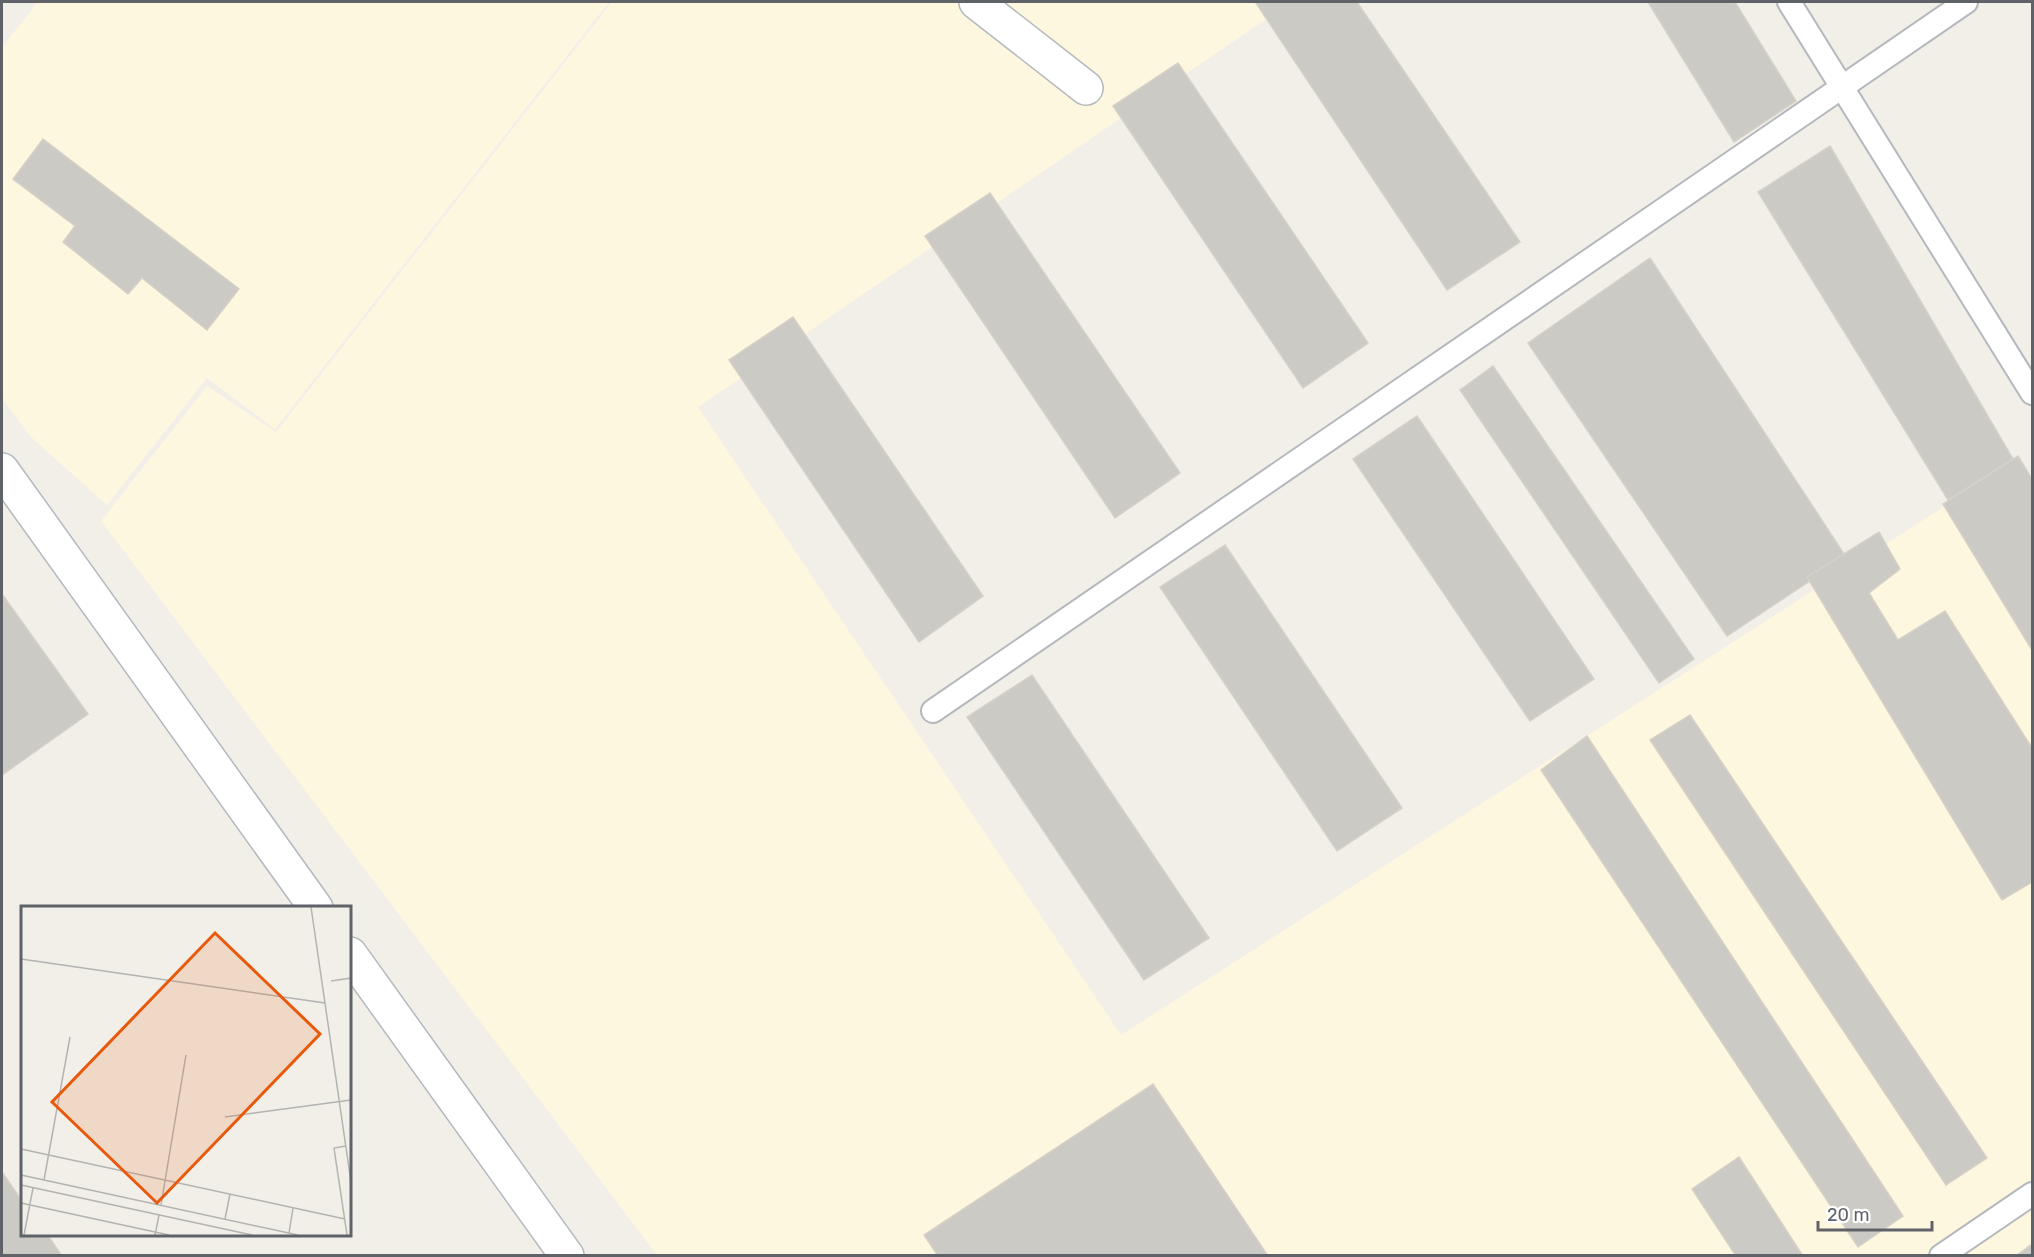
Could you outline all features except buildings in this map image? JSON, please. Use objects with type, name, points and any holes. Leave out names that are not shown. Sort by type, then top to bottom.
[{"type":"street","points":[[976,2],[1086,88]]},
{"type":"street","points":[[2,471],[315,906]]},
{"type":"street","points":[[351,955],[567,1256]]},
{"type":"lane","points":[[1790,2],[2032,393]]},
{"type":"lane","points":[[933,711],[1966,2]]},
{"type":"lane","points":[[1941,1256],[2032,1194]]},
{"type":"shaded area","points":[[38,2],[609,2],[275,429],[207,378],[107,505],[30,436],[2,398],[2,47]]},
{"type":"shaded area","points":[[612,2],[1291,2],[698,407],[1121,1035],[1945,506],[2032,650],[2032,1255],[657,1255],[101,521],[207,386],[276,432]]}]
